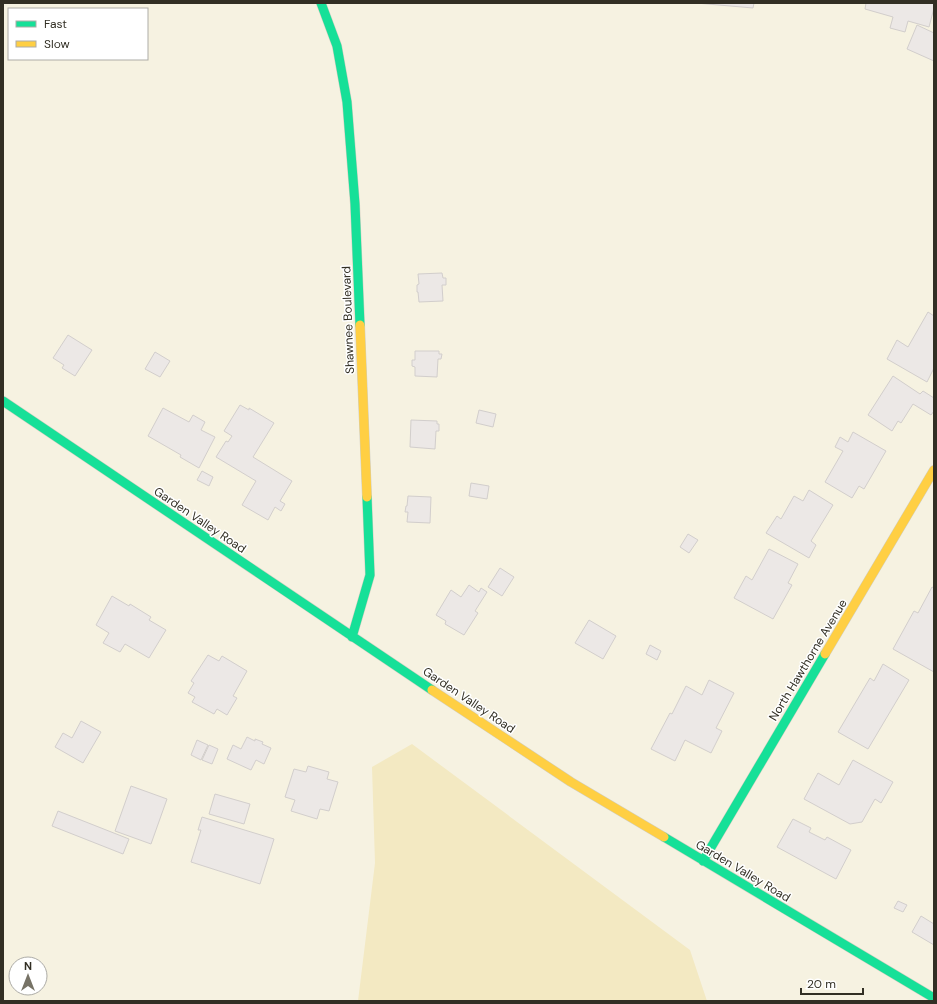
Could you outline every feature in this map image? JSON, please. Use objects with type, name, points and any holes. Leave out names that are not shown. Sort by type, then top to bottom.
[{"type":"street","name":"Shawnee Boulevard","points":[[321,3],[337,46],[347,102],[356,204],[370,575],[352,637]]},
{"type":"street","name":"Garden Valley Road","points":[[3,401],[352,637],[571,782],[934,998]]},
{"type":"street","name":"North Hawthorne Avenue","points":[[703,861],[934,470]]},
{"type":"shaded area","points":[[412,744],[690,950],[707,1001],[358,1001],[375,863],[372,767]]},
{"type":"building","points":[[696,3],[754,3],[753,8]]},
{"type":"building","points":[[866,3],[934,3],[934,8],[929,27],[908,21],[905,32],[890,28],[893,17],[865,9]]},
{"type":"building","points":[[917,25],[934,33],[934,61],[907,49]]},
{"type":"building","points":[[442,273],[443,278],[446,278],[446,285],[442,285],[443,301],[419,302],[417,292],[417,285],[419,284],[418,274]]},
{"type":"building","points":[[928,312],[934,316],[934,368],[927,382],[887,359],[897,340],[908,347]]},
{"type":"building","points":[[68,335],[92,350],[75,376],[62,368],[64,365],[53,358]]},
{"type":"building","points":[[415,351],[439,351],[439,354],[442,354],[441,359],[438,359],[437,377],[415,376],[415,367],[412,366],[412,360],[415,360]]},
{"type":"building","points":[[155,352],[170,361],[160,377],[145,369]]},
{"type":"building","points":[[893,376],[920,394],[923,391],[934,398],[934,411],[931,415],[913,404],[901,423],[898,421],[892,431],[868,415]]},
{"type":"building","points":[[240,405],[249,410],[249,408],[274,423],[253,457],[292,481],[280,501],[285,504],[281,511],[275,507],[268,520],[242,505],[256,481],[216,457],[226,441],[228,442],[232,436],[224,431]]},
{"type":"building","points":[[163,408],[189,422],[193,415],[205,422],[201,430],[215,437],[199,468],[180,457],[181,455],[148,436]]},
{"type":"building","points":[[479,410],[496,414],[493,427],[476,423]]},
{"type":"building","points":[[411,420],[437,421],[437,424],[439,424],[439,431],[436,431],[435,449],[410,447]]},
{"type":"building","points":[[853,432],[886,451],[864,489],[859,486],[852,498],[825,482],[843,451],[835,447],[840,437],[848,442]]},
{"type":"building","points":[[202,471],[213,477],[209,486],[197,480]]},
{"type":"building","points":[[471,483],[489,486],[487,499],[469,496]]},
{"type":"building","points":[[809,490],[833,505],[811,541],[816,545],[809,558],[766,533],[777,516],[781,519],[794,496],[803,501]]},
{"type":"building","points":[[408,496],[431,497],[430,523],[407,522],[408,512],[405,512]]},
{"type":"building","points":[[688,534],[698,540],[689,553],[680,547]]},
{"type":"building","points":[[769,549],[798,564],[788,583],[792,585],[773,619],[734,598],[746,576],[752,580]]},
{"type":"building","points":[[500,568],[514,577],[502,596],[488,587]]},
{"type":"building","points":[[469,585],[479,592],[481,588],[487,592],[475,611],[478,613],[464,635],[445,624],[446,621],[436,615],[451,590],[461,597]]},
{"type":"building","points":[[932,587],[934,588],[934,672],[893,649],[914,611],[918,613]]},
{"type":"building","points":[[112,596],[129,606],[130,604],[151,617],[149,620],[166,630],[149,658],[125,644],[120,652],[103,643],[109,633],[96,625]]},
{"type":"building","points":[[589,620],[616,636],[603,659],[575,643]]},
{"type":"building","points":[[650,645],[661,651],[657,660],[646,654]]},
{"type":"building","points":[[208,655],[219,661],[222,656],[247,671],[233,696],[237,698],[227,715],[217,709],[214,714],[192,702],[195,697],[188,693],[194,683],[191,681]]},
{"type":"building","points":[[883,664],[909,680],[868,749],[838,732],[870,678],[874,681]]},
{"type":"building","points":[[709,680],[734,693],[716,728],[722,731],[711,753],[685,740],[675,761],[651,749],[670,713],[672,714],[686,686],[702,695]]},
{"type":"building","points":[[81,721],[101,732],[83,763],[55,747],[63,733],[72,738]]},
{"type":"building","points":[[247,737],[255,741],[255,739],[263,742],[262,744],[271,748],[264,764],[256,760],[251,770],[227,759],[233,745],[241,749]]},
{"type":"building","points":[[197,740],[208,745],[201,760],[191,755]]},
{"type":"building","points":[[209,745],[218,749],[212,764],[202,760]]},
{"type":"building","points":[[853,760],[893,782],[881,803],[875,799],[862,822],[850,824],[804,799],[818,773],[839,785]]},
{"type":"building","points":[[308,766],[329,772],[327,779],[338,782],[329,811],[320,809],[317,819],[291,811],[295,800],[285,797],[294,769],[306,772]]},
{"type":"building","points":[[131,786],[167,799],[151,844],[115,831]]},
{"type":"building","points":[[215,794],[250,804],[244,824],[209,814]]},
{"type":"building","points":[[58,811],[129,839],[123,854],[52,826]]},
{"type":"building","points":[[202,817],[274,839],[260,884],[191,862],[201,830],[198,830]]},
{"type":"building","points":[[793,819],[811,828],[809,832],[825,840],[827,837],[851,850],[836,879],[777,847]]},
{"type":"building","points":[[898,901],[907,905],[903,912],[894,908]]},
{"type":"building","points":[[921,916],[934,924],[934,945],[912,932]]},
{"type":"traffic: fast","points":[[321,3],[337,46],[347,102],[355,204],[360,325]]},
{"type":"traffic: fast","points":[[3,401],[432,690]]},
{"type":"traffic: fast","points":[[352,637],[370,575],[367,497]]},
{"type":"traffic: fast","points":[[703,861],[825,654]]},
{"type":"traffic: fast","points":[[664,837],[934,998]]},
{"type":"traffic: slow","points":[[360,325],[367,497]]},
{"type":"traffic: slow","points":[[825,654],[934,470]]},
{"type":"traffic: slow","points":[[432,690],[571,782],[664,837]]}]
